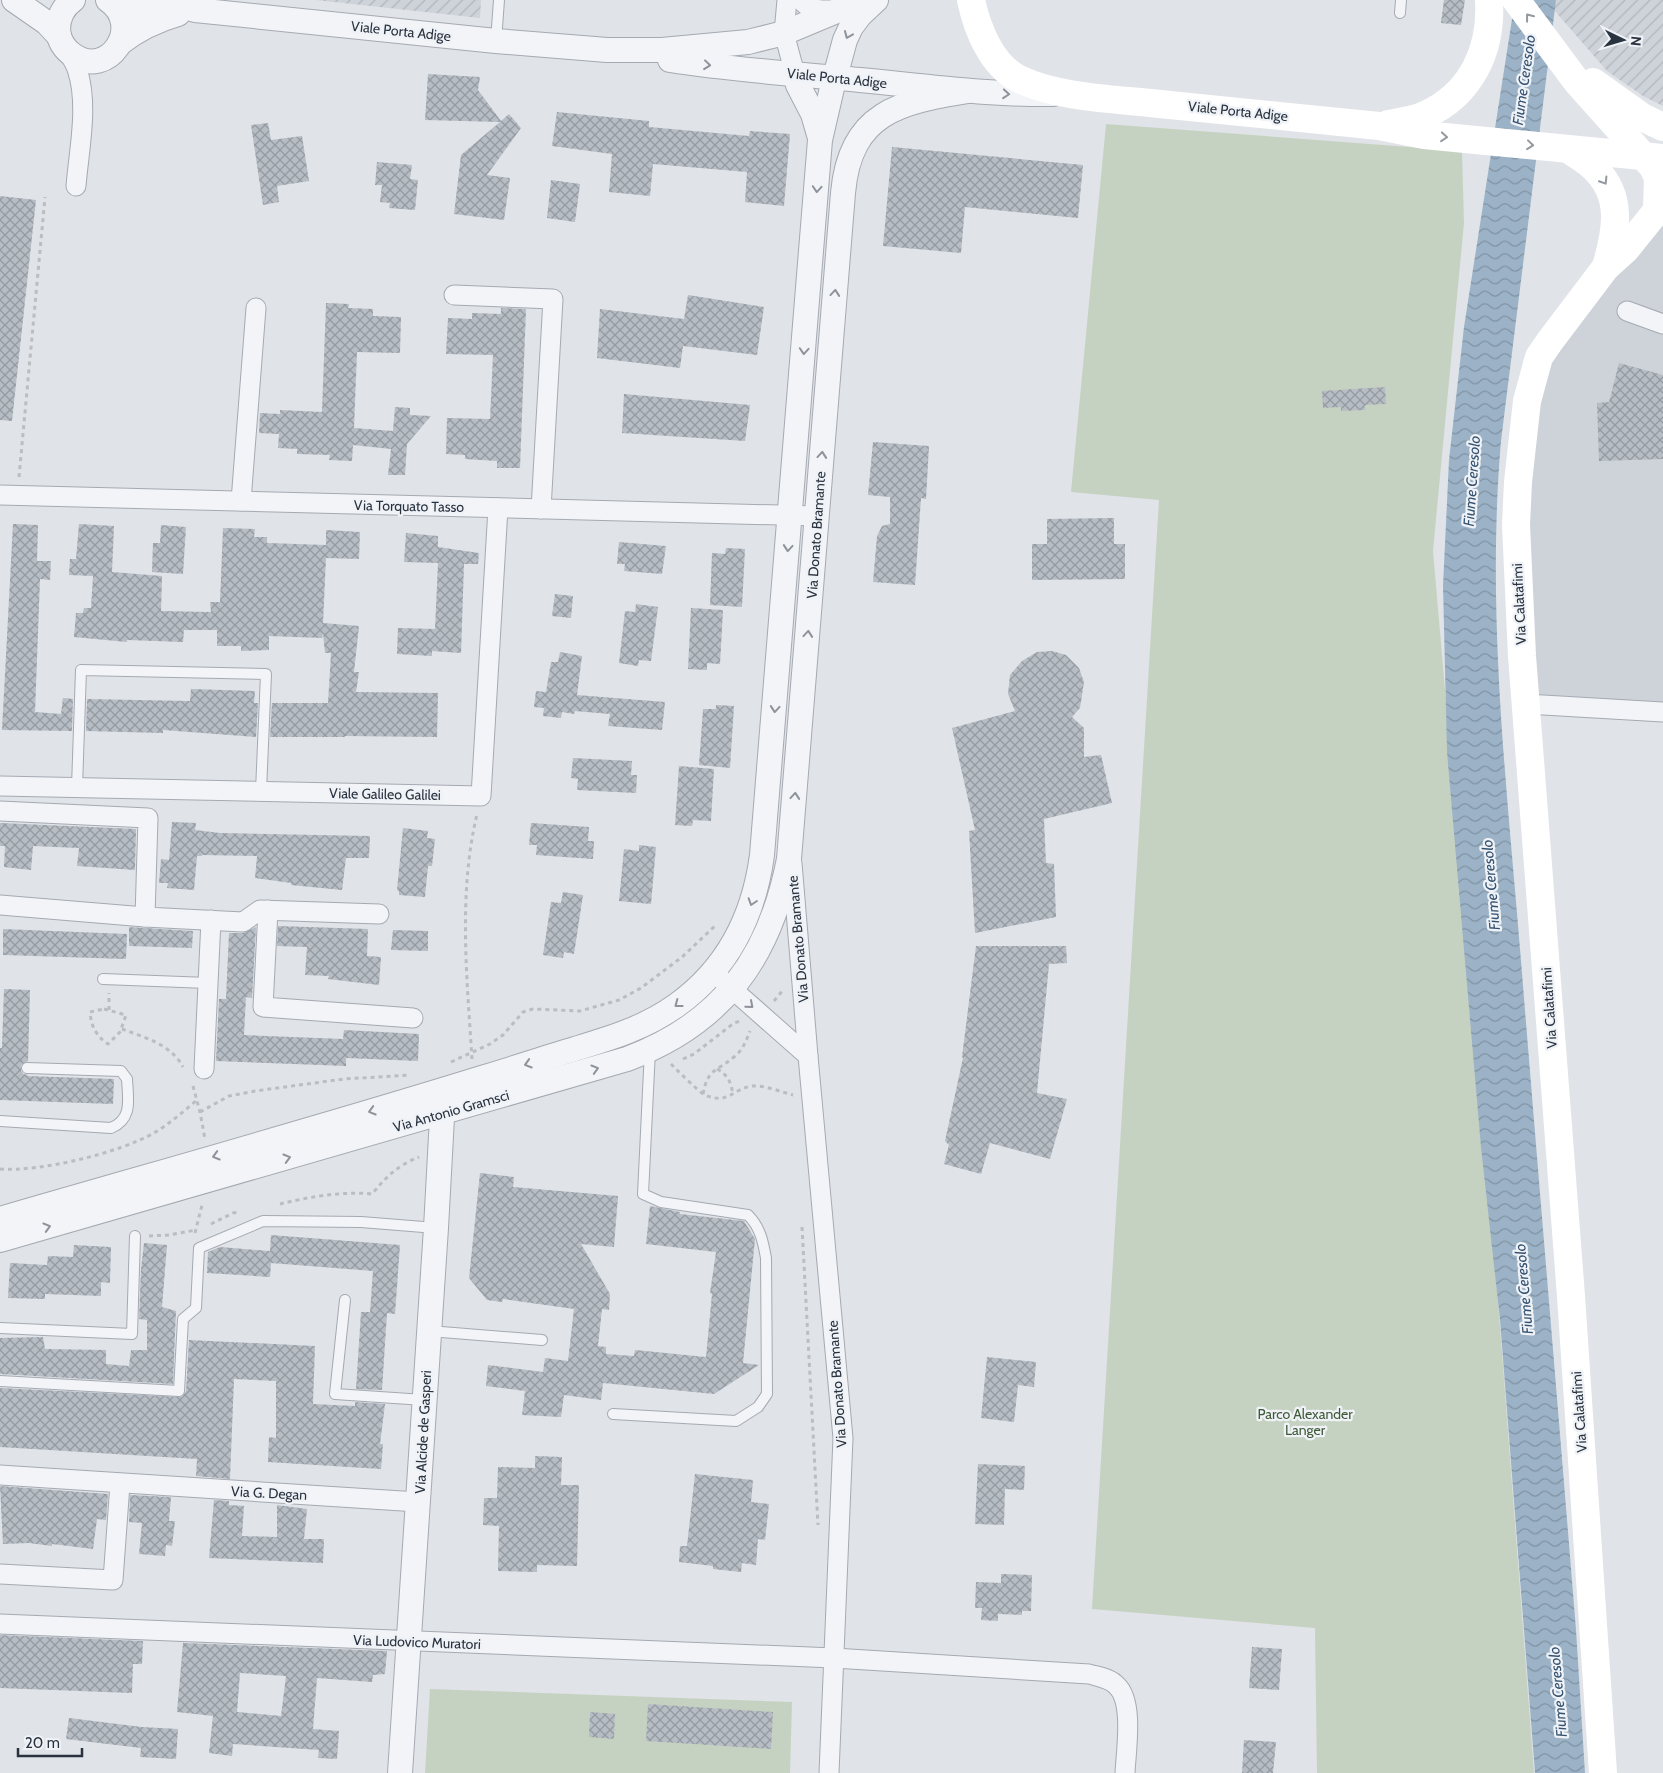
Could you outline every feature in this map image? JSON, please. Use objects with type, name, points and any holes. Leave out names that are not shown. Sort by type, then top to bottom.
[{"type":"main road","name":"Viale Porta Adige","points":[[971,0],[974,15],[983,37],[1002,66],[1018,78],[1068,94],[1379,126],[1424,135],[1653,157]]},
{"type":"main road","name":"Viale Porta Adige","points":[[1379,126],[1424,116],[1449,101],[1462,89],[1472,76],[1479,62],[1489,22],[1489,0]]},
{"type":"main road","points":[[1516,0],[1577,82],[1653,157]]},
{"type":"main road","points":[[1563,61],[1636,113],[1663,127]]},
{"type":"main road","name":"Via Calatafimi","points":[[1568,150],[1594,168],[1605,181],[1614,201],[1616,220],[1606,267]]},
{"type":"main road","name":"Via Calatafimi","points":[[1603,1773],[1571,1296],[1522,656],[1516,525],[1518,482],[1527,401],[1539,357],[1606,267],[1626,249],[1660,206],[1657,173],[1653,157]]},
{"type":"street","points":[[14,0],[47,23],[76,58],[96,61],[113,50]]},
{"type":"street","points":[[787,0],[784,33],[798,85],[813,114],[820,140]]},
{"type":"street","points":[[801,0],[804,4],[816,10],[838,10]]},
{"type":"street","name":"Viale Porta Adige","points":[[111,2],[130,9],[177,5],[195,10],[496,41],[607,50],[662,50],[748,42],[784,33],[863,0]]},
{"type":"street","points":[[820,140],[845,40],[851,27],[876,0]]},
{"type":"street","points":[[64,1],[58,23],[63,44],[76,67],[81,83],[83,104],[76,186]]},
{"type":"street","name":"Viale Porta Adige","points":[[111,2],[120,13],[124,22],[124,33],[113,50]]},
{"type":"street","name":"Viale Porta Adige","points":[[113,50],[134,32],[152,23],[195,10]]},
{"type":"street","points":[[83,104],[96,70],[113,50]]},
{"type":"street","name":"Viale Porta Adige","points":[[607,50],[680,62],[835,78],[1014,94],[1068,94]]},
{"type":"street","name":"Via Donato Bramante","points":[[829,1773],[843,1438],[808,1056],[791,844],[843,193],[846,170],[853,149],[861,136],[887,112],[921,99],[968,90]]},
{"type":"street","name":"Via Donato Bramante","points":[[762,855],[820,140]]},
{"type":"street","points":[[454,295],[553,300],[541,509]]},
{"type":"street","points":[[241,501],[256,308]]},
{"type":"street","points":[[1627,311],[1663,324]]},
{"type":"street","name":"Via Torquato Tasso","points":[[8,495],[817,516]]},
{"type":"street","points":[[481,796],[498,508]]},
{"type":"street","points":[[1526,704],[1663,712]]},
{"type":"street","name":"Viale Galileo Galilei","points":[[0,786],[481,796]]},
{"type":"street","points":[[0,811],[148,818],[145,917]]},
{"type":"street","name":"Via Antonio Gramsci","points":[[0,1219],[209,1169],[443,1102],[627,1059],[650,1059],[700,1019],[732,989],[751,964],[769,929],[785,882],[791,844]]},
{"type":"street","name":"Via Antonio Gramsci","points":[[443,1102],[472,1081],[629,1032],[644,1026],[678,1004],[714,972],[732,948],[744,925],[754,899],[760,876],[762,855]]},
{"type":"street","points":[[0,905],[145,917],[243,922],[260,910],[378,914]]},
{"type":"street","points":[[268,910],[263,1007],[413,1018]]},
{"type":"street","points":[[197,1074],[208,983],[211,920]]},
{"type":"street","points":[[714,972],[732,989],[757,1025],[808,1056]]},
{"type":"street","name":"Via Alcide de Gasperi","points":[[400,1773],[443,1102]]},
{"type":"street","name":"Via Antonio Gramsci","points":[[0,1240],[209,1169]]},
{"type":"street","name":"Via G. Degan","points":[[0,1475],[418,1502]]},
{"type":"street","points":[[0,1574],[113,1580],[120,1484]]},
{"type":"street","name":"Via Ludovico Muratori","points":[[0,1624],[834,1658],[1089,1674],[1107,1679],[1118,1686],[1124,1696],[1128,1709],[1126,1773]]},
{"type":"lane","points":[[496,41],[499,0]]},
{"type":"lane","points":[[1400,13],[1401,0]]},
{"type":"lane","points":[[78,787],[81,670],[266,674],[261,792]]},
{"type":"lane","points":[[103,979],[208,983]]},
{"type":"lane","points":[[613,1414],[736,1421],[758,1407],[767,1394],[766,1258],[762,1236],[755,1223],[748,1215],[661,1202],[642,1194],[650,1059]]},
{"type":"lane","points":[[0,1121],[111,1128],[120,1124],[125,1118],[128,1106],[127,1079],[121,1071],[27,1068]]},
{"type":"lane","points":[[0,1380],[179,1391],[184,1319],[196,1308],[199,1248],[262,1221],[361,1222],[436,1228]]},
{"type":"lane","points":[[0,1328],[132,1334],[135,1236]]},
{"type":"lane","points":[[346,1300],[335,1394],[424,1400]]},
{"type":"lane","points":[[429,1331],[542,1340]]},
{"type":"path","points":[[8,495],[45,197]]},
{"type":"path","points":[[472,1081],[466,975],[467,885],[468,858],[481,796]]},
{"type":"path","points":[[445,1065],[490,1044],[503,1034],[523,1012],[533,1009],[580,1011],[619,1000],[642,988],[682,957],[720,921]]},
{"type":"path","points":[[703,1094],[706,1079],[716,1068],[734,1057],[743,1048],[757,1025],[787,986],[802,984]]},
{"type":"path","points":[[109,1010],[126,1015],[122,1028],[115,1039],[108,1044],[100,1039],[93,1028],[90,1012],[109,1010]]},
{"type":"path","points":[[682,1060],[694,1054],[734,1023],[743,1021],[757,1025]]},
{"type":"path","points":[[122,1028],[165,1048],[180,1062],[185,1071]]},
{"type":"path","points":[[650,1059],[670,1064],[675,1063]]},
{"type":"path","points":[[670,1064],[703,1094],[722,1098],[751,1086],[763,1087],[796,1096],[796,1089]]},
{"type":"path","points":[[716,1068],[729,1079],[733,1094]]},
{"type":"path","points":[[197,1074],[197,1100],[209,1169],[195,1236],[203,1230]]},
{"type":"path","points":[[200,1112],[229,1096],[255,1091],[344,1079],[418,1074]]},
{"type":"path","points":[[0,1169],[24,1169],[45,1166],[94,1155],[126,1145],[153,1133],[197,1100]]},
{"type":"path","points":[[274,1206],[355,1192],[372,1194],[388,1175],[399,1167],[418,1157],[440,1153]]},
{"type":"path","points":[[208,1227],[234,1213],[242,1212]]},
{"type":"path","points":[[802,1223],[818,1535]]},
{"type":"path","points":[[135,1236],[169,1235],[196,1230]]},
{"type":"shaded area","points":[[316,0],[481,0],[480,18]]},
{"type":"shaded area","points":[[1556,0],[1663,0],[1663,106],[1643,96],[1607,71],[1554,10]]},
{"type":"shaded area","points":[[1663,202],[1663,708],[1532,709],[1526,483],[1540,370]]},
{"type":"green space","name":"Parco Alexander Langer","points":[[1106,124],[1462,151],[1464,223],[1433,551],[1499,1314],[1534,1773],[1317,1773],[1315,1628],[1092,1609],[1159,500],[1071,492]]},
{"type":"green space","points":[[430,1689],[792,1702],[790,1773],[425,1773]]},
{"type":"water","name":"Fiume Ceresolo","points":[[1515,0],[1556,0],[1501,441],[1497,506],[1497,636],[1505,766],[1576,1630],[1585,1773],[1535,1773],[1500,1320],[1481,1147],[1447,752],[1443,586],[1449,460],[1464,327]]},
{"type":"building","points":[[1444,0],[1465,0],[1461,25],[1441,23]]},
{"type":"building","points":[[428,74],[480,77],[478,90],[501,121],[509,114],[521,128],[487,175],[510,178],[504,220],[454,214],[461,155],[500,122],[425,120]]},
{"type":"building","points":[[557,112],[649,121],[649,127],[749,136],[750,131],[790,134],[784,206],[745,202],[747,172],[653,164],[650,196],[609,192],[612,154],[552,146]]},
{"type":"building","points":[[268,123],[271,140],[302,136],[309,181],[277,186],[279,202],[263,205],[251,125]]},
{"type":"building","points":[[892,147],[1083,165],[1078,218],[965,207],[961,253],[883,246]]},
{"type":"building","points":[[377,162],[412,165],[410,179],[418,180],[415,210],[389,208],[390,203],[380,202],[382,185],[375,185]]},
{"type":"building","points":[[551,180],[580,184],[575,222],[547,218]]},
{"type":"building","points":[[0,196],[36,200],[12,421],[0,420]]},
{"type":"building","points":[[688,295],[764,307],[757,355],[683,346],[680,368],[597,358],[600,309],[684,319]]},
{"type":"building","points":[[326,303],[349,304],[348,308],[373,309],[373,316],[401,317],[400,353],[357,352],[354,428],[393,431],[395,407],[410,408],[410,415],[431,416],[407,444],[405,475],[388,475],[391,449],[353,445],[352,461],[329,460],[330,455],[297,454],[297,449],[278,448],[279,434],[259,433],[260,413],[280,414],[280,410],[322,412]]},
{"type":"building","points":[[501,308],[526,309],[520,468],[497,468],[497,461],[465,459],[465,455],[446,454],[447,418],[490,419],[493,355],[446,354],[448,318],[472,319],[472,313],[501,314]]},
{"type":"building","points":[[1619,363],[1663,375],[1663,459],[1599,461],[1597,403],[1609,402]]},
{"type":"building","points":[[1385,387],[1386,404],[1365,405],[1365,410],[1341,411],[1341,407],[1323,408],[1322,391]]},
{"type":"building","points":[[624,394],[750,405],[745,441],[622,433]]},
{"type":"building","points":[[873,442],[929,446],[926,499],[921,498],[915,585],[873,582],[877,536],[882,526],[890,524],[890,497],[868,495]]},
{"type":"building","points":[[1114,518],[1114,544],[1125,544],[1125,579],[1032,580],[1032,544],[1047,544],[1047,519]]},
{"type":"building","points":[[13,524],[38,525],[37,561],[51,561],[50,580],[40,579],[35,712],[61,714],[63,698],[73,699],[72,731],[2,730]]},
{"type":"building","points":[[79,524],[114,526],[112,572],[162,576],[161,611],[211,612],[210,602],[220,602],[223,528],[255,529],[254,537],[267,537],[267,543],[326,545],[326,530],[360,532],[359,559],[326,558],[323,623],[359,626],[354,672],[359,672],[356,692],[438,693],[437,737],[270,737],[272,703],[328,703],[331,653],[325,653],[323,633],[322,638],[269,636],[269,650],[241,651],[241,646],[217,646],[217,630],[184,630],[183,642],[127,640],[127,642],[74,637],[76,613],[83,613],[84,608],[91,608],[93,576],[69,575],[70,559],[76,559]]},
{"type":"building","points":[[161,525],[186,527],[183,574],[152,572],[153,543],[160,543]]},
{"type":"building","points":[[406,533],[438,536],[438,547],[479,553],[478,564],[464,564],[461,653],[432,651],[432,656],[397,654],[398,628],[435,629],[438,563],[404,562]]},
{"type":"building","points":[[619,542],[666,546],[662,574],[624,571],[625,564],[617,564]]},
{"type":"building","points":[[726,548],[745,549],[742,607],[710,605],[712,553],[725,554]]},
{"type":"building","points":[[555,594],[573,596],[571,618],[552,616]]},
{"type":"building","points":[[636,604],[658,607],[651,661],[639,660],[638,666],[619,663],[625,611],[635,612]]},
{"type":"building","points":[[691,608],[723,610],[720,664],[707,663],[707,670],[688,669]]},
{"type":"building","points":[[1052,651],[1066,655],[1079,668],[1084,682],[1080,708],[1072,717],[1084,728],[1084,757],[1101,755],[1112,803],[1044,819],[1046,863],[1054,864],[1056,917],[975,933],[969,831],[975,830],[952,728],[1015,711],[1008,694],[1010,675],[1022,661],[1037,652]]},
{"type":"building","points":[[560,652],[582,656],[577,695],[665,702],[662,730],[608,726],[610,714],[575,711],[574,714],[562,712],[561,718],[543,716],[544,708],[534,707],[536,691],[546,692],[551,662],[558,662]]},
{"type":"building","points":[[191,689],[255,691],[254,703],[258,703],[256,737],[163,730],[163,733],[86,731],[87,699],[190,701]]},
{"type":"building","points":[[716,705],[734,706],[730,768],[699,765],[703,709],[716,709]]},
{"type":"building","points":[[573,758],[632,761],[631,775],[637,775],[636,793],[577,790],[578,779],[571,778]]},
{"type":"building","points":[[679,766],[714,769],[711,821],[693,820],[692,826],[675,825]]},
{"type":"building","points":[[172,822],[196,823],[195,830],[220,833],[370,836],[369,858],[346,858],[342,890],[291,885],[291,883],[255,878],[257,856],[202,855],[197,856],[194,890],[167,888],[168,883],[159,883],[161,859],[169,860]]},
{"type":"building","points":[[0,823],[136,829],[135,870],[77,866],[79,848],[33,846],[31,870],[4,867],[5,846],[0,846]]},
{"type":"building","points":[[531,823],[589,827],[588,841],[594,841],[593,859],[536,855],[537,845],[529,845]]},
{"type":"building","points":[[403,828],[428,831],[427,838],[435,839],[432,866],[428,866],[425,897],[399,895],[397,890]]},
{"type":"building","points":[[639,845],[656,847],[651,904],[619,901],[624,849],[639,851]]},
{"type":"building","points":[[563,892],[583,895],[574,954],[564,952],[563,958],[543,955],[551,902],[561,903]]},
{"type":"building","points":[[278,926],[368,929],[367,956],[381,957],[379,985],[328,979],[329,976],[305,975],[307,947],[277,946]]},
{"type":"building","points":[[129,927],[193,931],[192,948],[129,946]]},
{"type":"building","points":[[256,927],[252,998],[246,997],[244,1035],[343,1039],[344,1030],[419,1034],[418,1061],[346,1058],[346,1066],[216,1061],[219,999],[226,999],[229,933],[243,933]]},
{"type":"building","points":[[3,929],[127,934],[126,959],[3,955]]},
{"type":"building","points":[[393,930],[428,931],[428,951],[391,950]]},
{"type":"building","points":[[976,946],[1066,946],[1067,963],[1049,964],[1037,1093],[1067,1099],[1050,1159],[990,1143],[981,1174],[944,1164],[949,1145],[945,1141],[963,1058]]},
{"type":"building","points":[[4,989],[30,990],[28,1061],[21,1065],[23,1074],[27,1076],[114,1079],[113,1104],[0,1100],[0,1048],[2,1048]]},
{"type":"building","points":[[480,1173],[514,1177],[513,1187],[618,1196],[614,1247],[581,1244],[610,1294],[609,1310],[602,1309],[598,1346],[606,1347],[606,1354],[634,1356],[635,1350],[706,1357],[712,1294],[710,1293],[716,1252],[646,1244],[650,1206],[680,1212],[680,1214],[744,1221],[755,1239],[743,1363],[759,1365],[714,1394],[603,1383],[601,1400],[564,1395],[561,1417],[522,1415],[525,1391],[486,1386],[488,1365],[543,1372],[545,1358],[568,1361],[574,1309],[503,1299],[502,1302],[487,1300],[469,1278]]},
{"type":"building","points":[[271,1235],[400,1245],[395,1314],[387,1313],[382,1390],[356,1389],[361,1312],[370,1312],[373,1271],[271,1263],[270,1277],[207,1273],[208,1252],[220,1247],[270,1251]]},
{"type":"building","points":[[144,1243],[167,1245],[162,1307],[176,1311],[173,1384],[0,1374],[0,1338],[43,1337],[45,1349],[106,1350],[106,1364],[129,1366],[131,1350],[147,1350],[147,1320],[139,1319]]},
{"type":"building","points":[[74,1245],[111,1247],[110,1283],[101,1282],[101,1296],[45,1294],[45,1299],[8,1298],[10,1263],[47,1265],[48,1256],[73,1257]]},
{"type":"building","points":[[189,1340],[315,1346],[313,1404],[355,1406],[355,1402],[385,1404],[380,1444],[383,1444],[381,1469],[268,1462],[269,1437],[276,1438],[276,1381],[234,1379],[230,1479],[196,1476],[197,1459],[0,1447],[0,1388],[182,1397],[186,1391]]},
{"type":"building","points":[[987,1357],[1036,1362],[1034,1387],[1018,1385],[1014,1422],[981,1418]]},
{"type":"building","points":[[535,1456],[562,1457],[561,1485],[579,1485],[577,1566],[537,1565],[537,1572],[498,1571],[499,1526],[483,1525],[484,1498],[497,1498],[498,1467],[535,1468]]},
{"type":"building","points":[[978,1464],[1025,1466],[1024,1490],[1005,1489],[1004,1525],[975,1524]]},
{"type":"building","points":[[695,1474],[753,1480],[751,1502],[769,1504],[765,1540],[758,1539],[756,1565],[742,1563],[741,1572],[679,1562],[680,1546],[687,1546]]},
{"type":"building","points":[[0,1486],[108,1494],[106,1520],[97,1519],[93,1549],[52,1544],[52,1546],[29,1543],[3,1544]]},
{"type":"building","points":[[130,1495],[171,1497],[169,1521],[175,1521],[172,1546],[166,1545],[165,1556],[139,1554],[142,1523],[129,1522]]},
{"type":"building","points":[[214,1500],[229,1501],[229,1505],[244,1506],[242,1536],[277,1537],[277,1505],[307,1509],[304,1539],[324,1539],[323,1563],[209,1558]]},
{"type":"building","points":[[1001,1574],[1032,1575],[1031,1611],[1022,1611],[1022,1615],[998,1614],[998,1621],[981,1620],[982,1608],[975,1608],[976,1582],[1001,1583]]},
{"type":"building","points":[[0,1635],[143,1641],[142,1664],[133,1664],[132,1693],[0,1688]]},
{"type":"building","points":[[183,1643],[387,1651],[385,1674],[373,1675],[372,1682],[317,1678],[313,1729],[339,1731],[337,1759],[318,1758],[319,1750],[233,1744],[232,1756],[209,1753],[213,1716],[177,1712]],"holes":[[[240,1673],[286,1676],[281,1716],[237,1712]]]},
{"type":"building","points":[[1252,1647],[1282,1649],[1279,1690],[1249,1688]]},
{"type":"building","points":[[648,1704],[773,1712],[771,1749],[646,1741]]},
{"type":"building","points":[[590,1712],[615,1714],[614,1739],[589,1737]]},
{"type":"building","points":[[69,1718],[142,1727],[178,1729],[176,1759],[140,1757],[141,1748],[66,1739]]},
{"type":"building","points":[[1244,1740],[1276,1742],[1273,1773],[1242,1773]]}]
